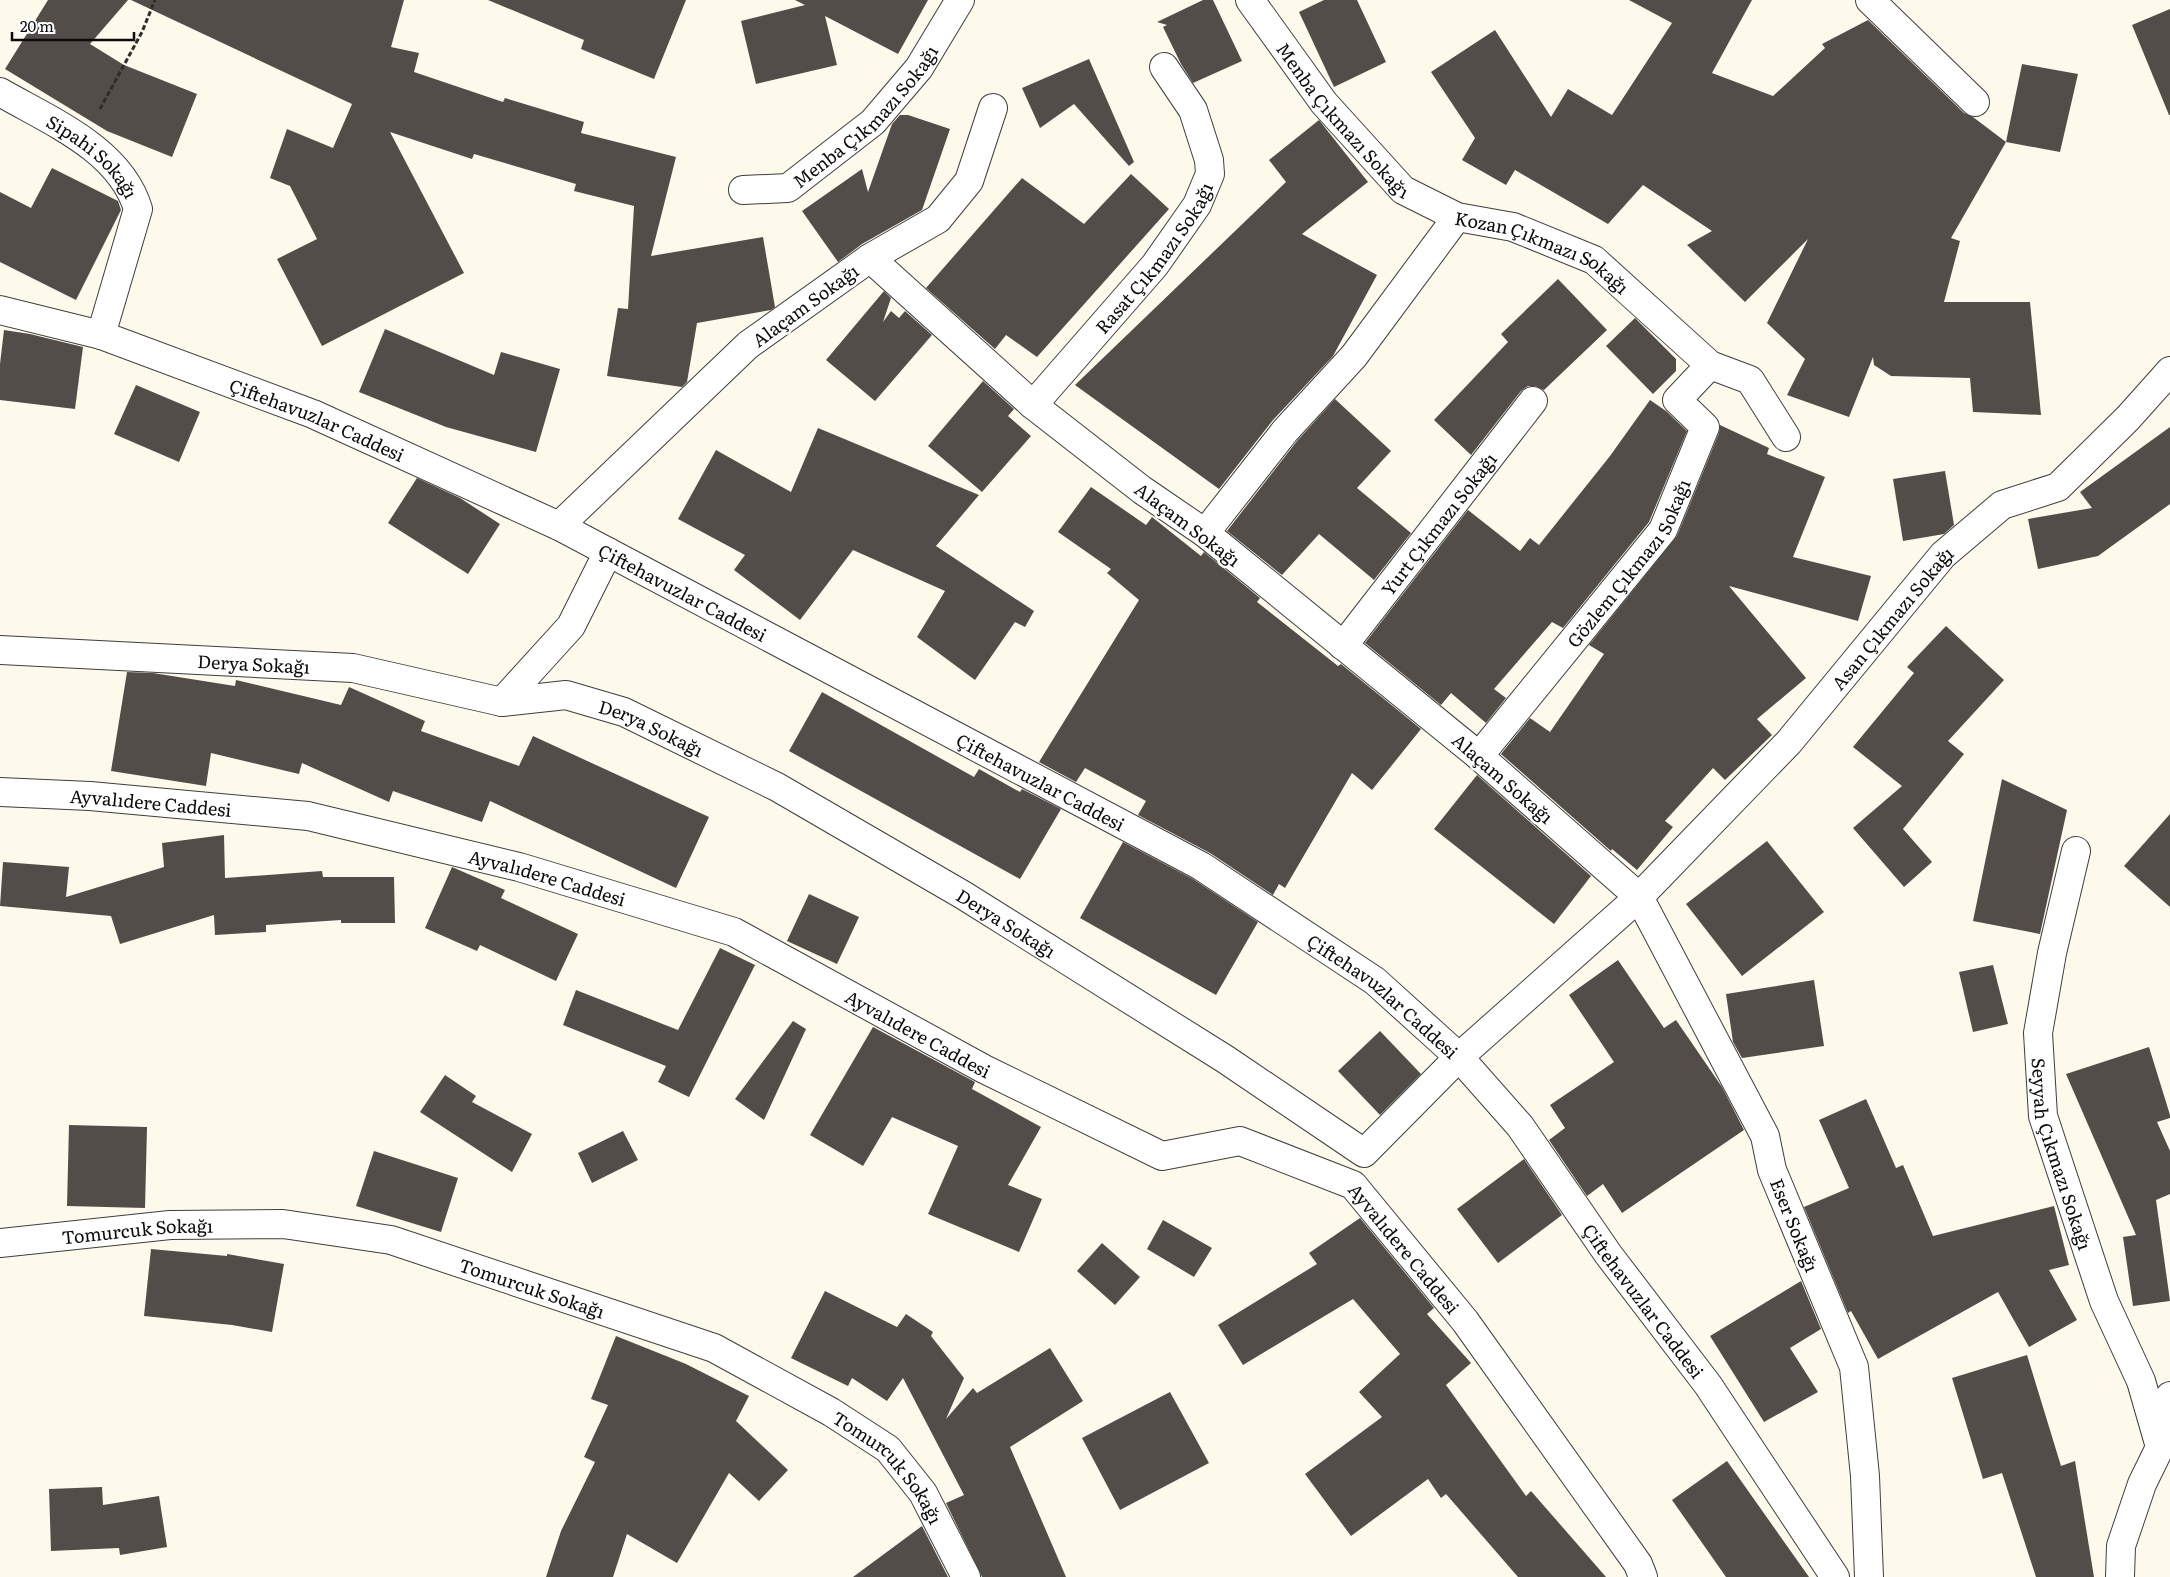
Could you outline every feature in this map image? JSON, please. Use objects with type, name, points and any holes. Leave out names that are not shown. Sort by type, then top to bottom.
[{"type":"street","name":"Menba Çıkmazı Sokağı","points":[[744,190],[788,188],[873,122],[918,68],[960,0]]},
{"type":"street","name":"Menba Çıkmazı Sokağı","points":[[1250,0],[1324,103],[1403,190],[1457,217]]},
{"type":"street","points":[[1870,0],[1975,102]]},
{"type":"street","name":"Rasat Çıkmazı Sokağı","points":[[1033,405],[1155,265],[1198,205],[1210,174],[1209,160],[1193,110],[1164,67]]},
{"type":"street","name":"Sipahi Sokağı","points":[[0,92],[84,140],[114,166],[133,192],[138,208],[101,335]]},
{"type":"street","points":[[870,258],[938,219],[969,181],[993,108]]},
{"type":"street","name":"Kozan Çıkmazı Sokağı","points":[[1204,533],[1285,430],[1354,356],[1457,217],[1512,227],[1594,260],[1710,365],[1750,380],[1786,437]]},
{"type":"street","name":"Alaçam Sokağı","points":[[559,526],[748,345],[870,258],[904,291],[1033,405],[1142,490],[1204,533],[1478,756],[1639,897]]},
{"type":"street","name":"Çiftehavuzlar Caddesi","points":[[0,310],[101,335],[313,414],[559,526],[1201,866],[1375,981],[1459,1057],[1520,1126],[1608,1254],[1708,1385],[1835,1577]]},
{"type":"street","name":"Gözlem Çıkmazı Sokağı","points":[[1478,756],[1663,530],[1705,427],[1677,400],[1710,365]]},
{"type":"street","name":"Asan Çıkmazı Sokağı","points":[[1639,897],[1789,742],[1943,555],[2002,505],[2058,487],[2128,418],[2170,370]]},
{"type":"street","name":"Yurt Çıkmazı Sokağı","points":[[1343,646],[1533,401]]},
{"type":"street","points":[[502,702],[572,626],[608,552]]},
{"type":"street","name":"Derya Sokağı","points":[[0,650],[353,668],[502,702],[566,695],[624,712],[777,787],[963,895],[1225,1059],[1364,1153]]},
{"type":"street","name":"Ayvalıdere Caddesi","points":[[0,792],[90,796],[308,816],[519,867],[734,932],[984,1069],[1162,1156],[1240,1141],[1353,1185],[1465,1321],[1638,1564],[1643,1577]]},
{"type":"street","name":"Seyyah Çıkmazı Sokağı","points":[[2076,851],[2052,953],[2038,1033],[2043,1116],[2104,1301],[2141,1381],[2160,1447]]},
{"type":"street","points":[[1353,1185],[1364,1153],[1459,1057],[1639,897]]},
{"type":"street","name":"Eser Sokağı","points":[[1639,897],[1765,1136],[1772,1170],[1854,1367],[1866,1476],[1869,1577]]},
{"type":"street","name":"Tomurcuk Sokağı","points":[[0,1243],[170,1225],[293,1226],[391,1240],[714,1348],[831,1412],[888,1449],[923,1493],[966,1577]]},
{"type":"street","points":[[2120,1577],[2121,1546],[2142,1484],[2160,1447],[2170,1396]]},
{"type":"path","points":[[84,140],[142,32],[155,0]]},
{"type":"building","points":[[48,0],[128,0],[90,44],[124,65],[197,94],[172,157],[107,131],[5,69]]},
{"type":"building","points":[[131,0],[404,0],[391,47],[419,53],[414,72],[503,102],[505,98],[584,122],[581,133],[676,157],[651,256],[763,237],[775,307],[771,310],[697,323],[687,382],[682,387],[607,376],[618,308],[628,309],[634,206],[574,191],[576,184],[474,154],[472,159],[390,132],[464,273],[322,346],[277,259],[317,239],[290,186],[270,178],[287,129],[333,148],[352,104]]},
{"type":"building","points":[[488,0],[686,0],[654,79],[581,49],[584,40]]},
{"type":"building","points":[[795,0],[928,0],[898,54],[825,16],[837,65],[756,84],[741,21],[805,5]]},
{"type":"building","points":[[1203,0],[1213,0],[1242,61],[1193,83],[1181,64],[1163,27],[1167,25],[1157,22]]},
{"type":"building","points":[[1324,0],[1357,0],[1386,62],[1334,87],[1299,12]]},
{"type":"building","points":[[1629,0],[1752,0],[1712,73],[1773,96],[1825,48],[1822,44],[1868,20],[1964,113],[1973,117],[2006,142],[1951,238],[1960,241],[1944,302],[2030,302],[2041,415],[1973,412],[1970,378],[1891,376],[1874,365],[1873,357],[1849,417],[1787,395],[1805,359],[1767,323],[1808,239],[1745,302],[1687,245],[1712,231],[1643,185],[1608,224],[1515,170],[1506,185],[1462,160],[1475,138],[1431,72],[1495,30],[1551,117],[1568,89],[1612,115],[1672,23]]},
{"type":"building","points":[[2170,9],[2170,115],[2169,115],[2132,25]]},
{"type":"building","points":[[1089,59],[1134,162],[1129,166],[1074,104],[1040,128],[1022,88]]},
{"type":"building","points":[[2022,64],[2078,74],[2060,152],[2006,142]]},
{"type":"building","points":[[900,115],[908,115],[950,129],[922,210],[862,244],[838,262],[802,211],[862,169],[868,192],[892,124]]},
{"type":"building","points":[[1319,120],[1368,182],[1302,234],[1377,275],[1333,356],[1273,420],[1219,489],[1075,385],[1286,182],[1269,160]]},
{"type":"building","points":[[52,168],[118,201],[121,210],[76,300],[0,262],[0,192],[31,208]]},
{"type":"building","points":[[1131,174],[1169,209],[1037,357],[1006,335],[995,349],[926,288],[1022,178],[1084,224]]},
{"type":"building","points":[[1558,279],[1607,330],[1544,390],[1535,386],[1528,386],[1521,391],[1471,455],[1434,420],[1508,342],[1501,334]]},
{"type":"building","points":[[884,291],[891,298],[883,322],[891,311],[899,318],[905,311],[932,335],[875,401],[826,360]]},
{"type":"building","points":[[1635,318],[1676,359],[1676,371],[1653,394],[1606,346]]},
{"type":"building","points":[[385,329],[494,375],[501,352],[560,369],[536,452],[446,427],[359,392]]},
{"type":"building","points":[[4,330],[30,334],[83,347],[75,409],[0,400],[0,364]]},
{"type":"building","points":[[983,381],[1014,409],[1008,416],[1031,436],[982,492],[928,446]]},
{"type":"building","points":[[136,385],[200,412],[179,462],[114,434]]},
{"type":"building","points":[[1335,399],[1391,451],[1357,488],[1411,533],[1374,580],[1319,534],[1282,575],[1227,531],[1297,441]]},
{"type":"building","points":[[1650,400],[1666,411],[1687,431],[1649,522],[1563,628],[1552,622],[1494,689],[1506,698],[1486,723],[1451,693],[1441,705],[1365,643],[1468,510],[1520,551],[1530,538],[1539,545],[1610,456]]},
{"type":"building","points":[[1720,425],[1769,448],[1767,454],[1825,477],[1793,557],[1871,576],[1858,621],[1729,586],[1806,678],[1757,719],[1772,735],[1725,780],[1713,768],[1665,821],[1673,827],[1637,870],[1612,849],[1611,851],[1501,754],[1530,718],[1550,732],[1604,654],[1589,645],[1677,536],[1719,433]]},
{"type":"building","points":[[2170,427],[2170,504],[2098,556],[2038,569],[2028,519],[2092,508],[2080,492]]},
{"type":"building","points":[[818,428],[979,495],[936,546],[1034,611],[1025,627],[1015,622],[975,680],[917,637],[945,591],[853,550],[800,620],[734,570],[745,555],[678,519],[716,450],[791,492]]},
{"type":"building","points":[[1945,471],[1954,525],[1944,534],[1903,541],[1893,479]]},
{"type":"building","points":[[417,478],[460,498],[500,524],[468,574],[388,523]]},
{"type":"building","points":[[1091,487],[1146,525],[1152,517],[1201,556],[1204,552],[1260,598],[1257,602],[1338,666],[1341,664],[1421,729],[1372,790],[1352,773],[1285,888],[1279,884],[1273,895],[1210,853],[1138,815],[1146,801],[1085,768],[1076,782],[1039,762],[1139,600],[1107,573],[1111,569],[1058,532]]},
{"type":"building","points":[[1946,626],[2004,680],[1948,741],[1964,754],[1903,829],[1932,862],[1904,887],[1853,828],[1902,786],[1853,747],[1914,673],[1907,667]]},
{"type":"building","points":[[127,672],[153,673],[235,686],[236,680],[341,705],[349,687],[425,721],[421,731],[519,766],[533,736],[709,817],[676,888],[490,801],[482,822],[393,791],[389,802],[302,763],[299,774],[211,753],[206,786],[111,771]]},
{"type":"building","points":[[822,692],[974,777],[979,769],[1020,792],[1022,789],[1061,809],[1020,879],[789,751]]},
{"type":"building","points":[[1477,775],[1591,876],[1554,924],[1434,829]]},
{"type":"building","points":[[2002,779],[2067,810],[2040,934],[1973,921]]},
{"type":"building","points":[[2170,814],[2170,907],[2124,866]]},
{"type":"building","points":[[224,835],[225,878],[322,871],[323,877],[394,877],[395,923],[341,923],[341,920],[266,925],[266,932],[215,935],[214,915],[120,944],[111,916],[0,906],[3,862],[69,867],[66,897],[164,867],[162,843]]},
{"type":"building","points":[[1767,841],[1824,912],[1742,976],[1686,904]]},
{"type":"building","points":[[1123,842],[1193,879],[1258,922],[1216,995],[1080,918]]},
{"type":"building","points":[[452,867],[505,890],[501,898],[578,934],[556,981],[480,945],[477,951],[425,928]]},
{"type":"building","points":[[809,894],[859,917],[837,964],[787,941]]},
{"type":"building","points":[[720,948],[755,965],[689,1097],[658,1082],[666,1066],[563,1025],[576,990],[678,1030]]},
{"type":"building","points":[[1618,960],[1664,1028],[1676,1020],[1722,1087],[1744,1130],[1622,1213],[1603,1184],[1587,1196],[1549,1140],[1565,1128],[1550,1105],[1614,1062],[1569,995]]},
{"type":"building","points":[[1993,965],[2008,1024],[1973,1032],[1959,972]]},
{"type":"building","points":[[1814,980],[1824,1046],[1742,1058],[1733,1042],[1726,994]]},
{"type":"building","points":[[793,1021],[806,1029],[764,1120],[735,1099]]},
{"type":"building","points":[[873,1027],[975,1082],[972,1089],[1041,1127],[1008,1185],[1042,1199],[1019,1252],[928,1214],[958,1146],[892,1117],[863,1166],[810,1135]]},
{"type":"building","points":[[1380,1031],[1421,1074],[1380,1115],[1338,1071]]},
{"type":"building","points":[[2149,1047],[2170,1115],[2170,1118],[2157,1122],[2170,1151],[2170,1194],[2156,1200],[2170,1301],[2133,1306],[2123,1237],[2136,1235],[2066,1074]]},
{"type":"building","points":[[445,1075],[476,1096],[472,1102],[532,1134],[512,1172],[420,1112]]},
{"type":"building","points":[[1866,1099],[1896,1168],[1903,1165],[1933,1236],[2054,1206],[2069,1265],[2049,1270],[2077,1320],[2029,1347],[1998,1292],[1878,1359],[1851,1311],[1848,1313],[1804,1207],[1849,1188],[1819,1120]]},
{"type":"building","points":[[69,1125],[147,1127],[145,1208],[67,1206]]},
{"type":"building","points":[[623,1131],[638,1160],[592,1183],[578,1153]]},
{"type":"building","points":[[374,1151],[458,1178],[441,1232],[356,1206]]},
{"type":"building","points":[[1524,1159],[1562,1215],[1498,1263],[1457,1209]]},
{"type":"building","points":[[1360,1218],[1434,1308],[1427,1314],[1471,1363],[1446,1385],[1526,1496],[1531,1491],[1606,1577],[1518,1577],[1446,1494],[1441,1498],[1428,1479],[1351,1536],[1305,1474],[1382,1417],[1359,1392],[1400,1354],[1353,1299],[1243,1365],[1218,1325],[1317,1264],[1309,1253]]},
{"type":"building","points":[[1163,1220],[1212,1248],[1194,1277],[1147,1249]]},
{"type":"building","points":[[1102,1243],[1140,1277],[1115,1305],[1077,1271]]},
{"type":"building","points":[[151,1249],[227,1256],[227,1254],[284,1264],[272,1332],[232,1325],[144,1316]]},
{"type":"building","points":[[1801,1281],[1821,1329],[1790,1348],[1818,1392],[1764,1422],[1710,1336]]},
{"type":"building","points":[[825,1291],[897,1327],[906,1314],[933,1332],[931,1336],[964,1378],[946,1419],[973,1388],[977,1393],[1050,1348],[1083,1401],[1010,1447],[1066,1577],[982,1577],[946,1503],[964,1495],[903,1378],[887,1401],[852,1378],[848,1386],[791,1358]]},
{"type":"building","points":[[616,1336],[686,1364],[749,1396],[736,1421],[788,1470],[759,1501],[729,1473],[677,1563],[627,1534],[613,1577],[546,1577],[561,1531],[595,1462],[584,1457],[608,1405],[591,1399]]},
{"type":"building","points":[[2027,1355],[2061,1466],[2075,1461],[2094,1577],[2036,1577],[2002,1473],[1983,1479],[1952,1378]]},
{"type":"building","points":[[1170,1392],[1209,1463],[1120,1510],[1082,1438]]},
{"type":"building","points":[[1727,1461],[1809,1577],[1726,1577],[1672,1500]]},
{"type":"building","points":[[102,1487],[103,1505],[159,1496],[167,1547],[120,1555],[119,1548],[51,1551],[49,1489]]},
{"type":"building","points":[[922,1526],[948,1577],[853,1577]]}]
